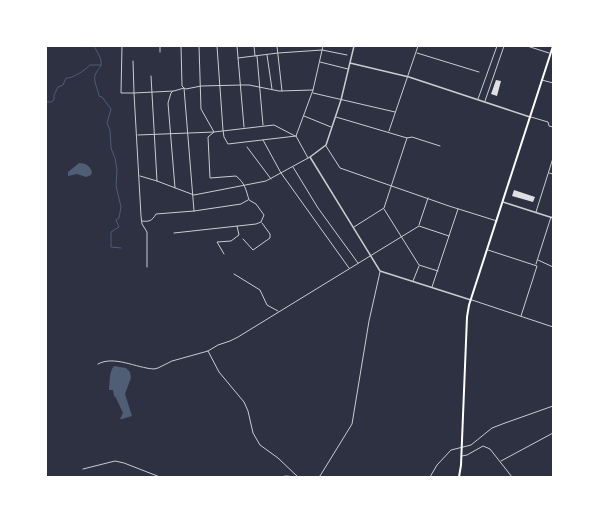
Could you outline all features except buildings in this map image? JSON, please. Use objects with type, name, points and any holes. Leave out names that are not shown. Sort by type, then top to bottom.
[{"type":"main road","points":[[459,477],[462,456],[467,317],[471,300],[553,46]]},
{"type":"street","points":[[122,46],[121,93],[174,91],[184,88],[220,85],[241,85],[282,91],[313,90]]},
{"type":"street","points":[[160,46],[160,52]]},
{"type":"street","points":[[181,46],[182,86],[184,88],[186,132],[194,211]]},
{"type":"street","points":[[199,46],[201,109],[214,132]]},
{"type":"street","points":[[218,46],[223,130],[224,137],[228,144],[296,136]]},
{"type":"street","points":[[237,46],[244,128]]},
{"type":"street","points":[[254,46],[260,87],[263,126]]},
{"type":"street","points":[[277,46],[282,91]]},
{"type":"street","points":[[307,46],[308,50]]},
{"type":"street","points":[[296,136],[313,90],[323,46]]},
{"type":"street","points":[[139,176],[192,193],[194,195],[271,179],[309,158],[326,146],[342,100],[354,46]]},
{"type":"street","points":[[389,132],[409,77],[418,46]]},
{"type":"street","points":[[478,99],[497,46]]},
{"type":"street","points":[[485,101],[504,46]]},
{"type":"street","points":[[527,46],[551,53]]},
{"type":"street","points":[[238,58],[308,50],[322,50],[347,55]]},
{"type":"street","points":[[416,53],[479,72]]},
{"type":"street","points":[[267,55],[272,90]]},
{"type":"street","points":[[133,61],[142,220],[147,232],[147,267]]},
{"type":"street","points":[[320,62],[349,69]]},
{"type":"street","points":[[350,63],[409,77],[548,122],[549,126],[553,127]]},
{"type":"street","points":[[151,76],[157,181]]},
{"type":"street","points":[[542,80],[553,83]]},
{"type":"street","points":[[174,91],[171,93],[168,103],[175,188]]},
{"type":"street","points":[[312,93],[396,112]]},
{"type":"street","points":[[303,116],[332,128]]},
{"type":"street","points":[[336,117],[440,146]]},
{"type":"street","points":[[136,135],[214,132],[274,125],[296,136],[380,271],[553,327]]},
{"type":"street","points":[[214,132],[208,137],[210,178],[236,176],[242,180],[249,200],[256,204],[264,215],[261,222]]},
{"type":"street","points":[[353,227],[384,208],[407,138]]},
{"type":"street","points":[[263,140],[281,173],[349,268]]},
{"type":"street","points":[[326,146],[340,168],[497,221]]},
{"type":"street","points":[[247,147],[271,179]]},
{"type":"street","points":[[536,212],[553,158]]},
{"type":"street","points":[[293,167],[318,208],[358,263]]},
{"type":"street","points":[[548,173],[553,174]]},
{"type":"street","points":[[98,364],[105,361],[154,369],[172,361],[208,351],[218,345],[238,337],[419,226],[428,198]]},
{"type":"street","points":[[142,220],[148,222],[156,214],[194,211],[241,204],[249,200]]},
{"type":"street","points":[[503,202],[552,217],[537,260],[537,266],[521,316]]},
{"type":"street","points":[[384,208],[419,265],[438,270]]},
{"type":"street","points":[[432,287],[458,209]]},
{"type":"street","points":[[174,233],[261,222]]},
{"type":"street","points":[[243,239],[253,250],[270,238],[270,234],[261,222]]},
{"type":"street","points":[[224,254],[217,242],[231,240],[239,235],[237,226]]},
{"type":"street","points":[[419,226],[449,236]]},
{"type":"street","points":[[488,250],[536,264]]},
{"type":"street","points":[[537,260],[553,267]]},
{"type":"street","points":[[413,281],[419,265]]},
{"type":"street","points":[[320,477],[352,424],[369,321],[380,271]]},
{"type":"street","points":[[234,274],[260,290],[267,305],[279,311]]},
{"type":"street","points":[[208,351],[219,372],[244,402],[248,410],[253,433],[260,445],[278,458],[297,477]]},
{"type":"street","points":[[430,477],[437,465],[447,453],[453,449],[471,445],[492,428],[505,422],[553,406]]},
{"type":"street","points":[[500,462],[553,433]]},
{"type":"street","points":[[462,456],[467,455],[483,446],[490,449],[512,477]]},
{"type":"street","points":[[83,469],[115,461],[160,477]]},
{"type":"street","points":[[280,477],[297,477]]},
{"type":"water","points":[[79,163],[86,164],[90,168],[92,172],[91,175],[86,177],[77,174],[68,176],[68,172]]},
{"type":"water","points":[[114,366],[126,368],[130,372],[131,378],[125,394],[132,416],[122,419],[120,419],[123,413],[114,396],[113,390],[109,390],[110,373]]},
{"type":"waterway","points":[[94,46],[100,57],[101,63],[101,66],[95,75],[99,96],[102,97],[111,109],[107,123],[110,130],[111,148],[115,158],[117,170],[116,186],[121,207],[119,218],[116,220],[119,227],[111,232],[111,247],[121,248]]},
{"type":"waterway","points":[[46,102],[51,102],[54,100],[54,95],[58,87],[63,85],[66,78],[83,71],[90,65],[101,65]]}]
